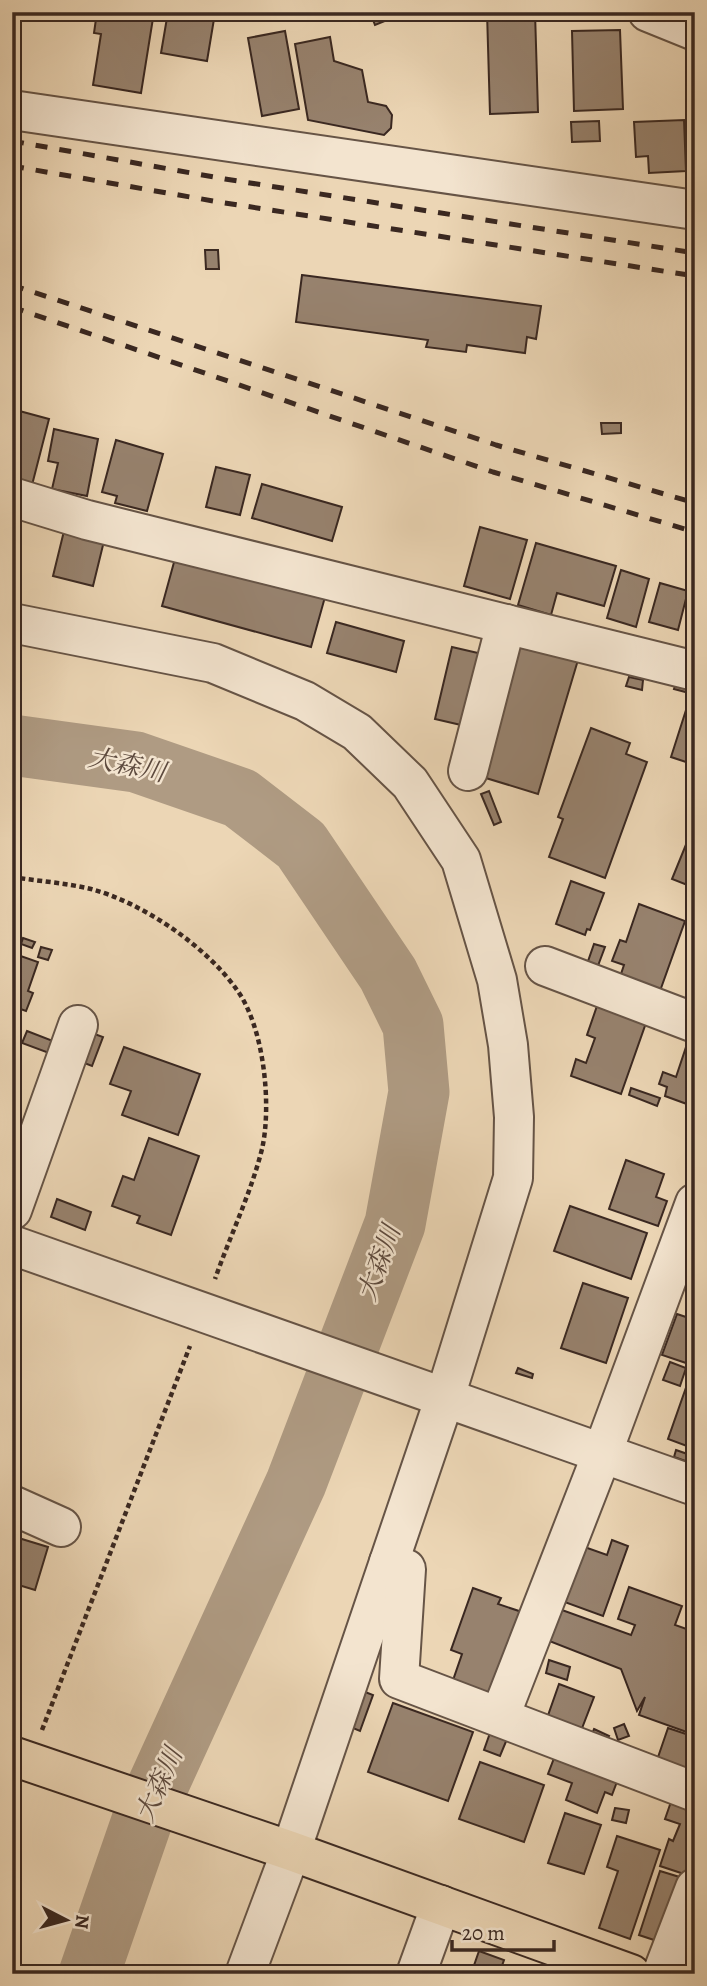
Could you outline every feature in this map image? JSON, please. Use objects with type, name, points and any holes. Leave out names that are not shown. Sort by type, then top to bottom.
[{"type":"main road","points":[[12,1756],[276,1846],[631,1974]]},
{"type":"street","points":[[648,12],[695,31]]},
{"type":"street","points":[[12,110],[695,210]]},
{"type":"street","points":[[12,497],[87,520],[695,671]]},
{"type":"street","points":[[12,622],[213,663],[306,701],[357,732],[410,783],[461,860],[497,980],[509,1045],[514,1117],[513,1178],[436,1394],[389,1562],[276,1846],[245,1974]]},
{"type":"street","points":[[468,771],[506,624]]},
{"type":"street","points":[[545,966],[695,1023]]},
{"type":"street","points":[[12,1210],[78,1025]]},
{"type":"street","points":[[500,1716],[602,1454],[695,1203]]},
{"type":"street","points":[[12,1245],[695,1486]]},
{"type":"street","points":[[12,1505],[61,1527]]},
{"type":"street","points":[[389,1562],[406,1569],[399,1679],[695,1792]]},
{"type":"street","points":[[662,1974],[695,1888]]},
{"type":"street","points":[[416,1974],[441,1905]]},
{"type":"building","points":[[97,12],[154,12],[141,93],[93,85],[101,34],[94,33]]},
{"type":"building","points":[[168,12],[214,19],[207,61],[161,53]]},
{"type":"building","points":[[370,12],[407,12],[375,25]]},
{"type":"building","points":[[487,12],[535,12],[538,112],[490,114]]},
{"type":"building","points":[[620,30],[623,109],[574,111],[572,31]]},
{"type":"building","points":[[285,31],[299,109],[262,116],[248,38]]},
{"type":"building","points":[[330,37],[334,61],[362,70],[368,102],[386,106],[392,115],[391,128],[384,135],[308,120],[295,44]]},
{"type":"building","points":[[684,120],[686,171],[649,173],[648,156],[636,157],[634,122]]},
{"type":"building","points":[[599,121],[600,141],[572,142],[571,122]]},
{"type":"building","points":[[205,250],[218,250],[219,269],[206,269]]},
{"type":"building","points":[[302,275],[541,306],[536,339],[527,337],[525,353],[467,345],[466,352],[426,347],[428,340],[296,322]]},
{"type":"building","points":[[12,409],[49,419],[32,485],[12,480]]},
{"type":"building","points":[[601,423],[621,423],[621,433],[602,434]]},
{"type":"building","points":[[54,429],[98,439],[87,496],[52,489],[58,463],[48,461]]},
{"type":"building","points":[[116,440],[163,454],[147,511],[115,503],[117,496],[102,492]]},
{"type":"building","points":[[216,467],[250,475],[240,515],[206,507]]},
{"type":"building","points":[[262,484],[342,507],[332,541],[252,518]]},
{"type":"building","points":[[480,527],[527,540],[510,599],[464,586]]},
{"type":"building","points":[[64,531],[104,541],[93,586],[53,576]]},
{"type":"building","points":[[536,543],[616,566],[604,606],[557,593],[551,615],[518,605]]},
{"type":"building","points":[[176,555],[325,597],[311,647],[162,606]]},
{"type":"building","points":[[621,570],[649,579],[636,627],[607,618]]},
{"type":"building","points":[[660,583],[688,591],[678,630],[649,622]]},
{"type":"building","points":[[336,622],[404,641],[396,672],[327,653]]},
{"type":"building","points":[[515,642],[578,660],[538,794],[476,775]]},
{"type":"building","points":[[452,647],[491,656],[474,728],[435,719]]},
{"type":"building","points":[[629,677],[643,680],[642,690],[626,686]]},
{"type":"building","points":[[677,680],[691,684],[689,693],[674,689]]},
{"type":"building","points":[[695,685],[695,765],[671,757]]},
{"type":"building","points":[[591,728],[630,743],[626,754],[647,762],[605,878],[549,857],[563,819],[558,817]]},
{"type":"building","points":[[489,791],[501,822],[494,825],[481,794]]},
{"type":"building","points":[[687,842],[695,845],[695,888],[672,879]]},
{"type":"building","points":[[571,881],[604,893],[590,930],[587,929],[585,935],[556,924]]},
{"type":"building","points":[[639,904],[685,921],[660,991],[620,977],[624,965],[612,961],[620,940],[626,942]]},
{"type":"building","points":[[23,938],[35,942],[32,948],[21,944]]},
{"type":"building","points":[[594,944],[605,947],[596,971],[586,967]]},
{"type":"building","points":[[41,947],[52,950],[48,960],[38,957]]},
{"type":"building","points":[[12,953],[38,962],[28,991],[33,993],[26,1011],[12,1006]]},
{"type":"building","points":[[598,1003],[647,1020],[621,1094],[571,1076],[576,1059],[586,1063],[595,1038],[587,1035]]},
{"type":"building","points":[[27,1031],[53,1041],[49,1053],[22,1043]]},
{"type":"building","points":[[89,1032],[103,1037],[92,1066],[79,1061]]},
{"type":"building","points":[[12,1036],[18,1038],[12,1056]]},
{"type":"building","points":[[689,1038],[695,1040],[695,1107],[665,1096],[667,1087],[659,1084],[663,1072],[676,1077]]},
{"type":"building","points":[[124,1047],[200,1074],[178,1135],[122,1115],[131,1091],[110,1084]]},
{"type":"building","points":[[631,1088],[660,1098],[657,1106],[629,1095]]},
{"type":"building","points":[[149,1138],[199,1156],[171,1235],[137,1223],[140,1216],[112,1206],[123,1176],[134,1180]]},
{"type":"building","points":[[626,1160],[664,1174],[656,1197],[667,1201],[658,1226],[609,1209]]},
{"type":"building","points":[[57,1199],[91,1212],[85,1230],[51,1217]]},
{"type":"building","points":[[570,1206],[647,1233],[631,1279],[554,1251]]},
{"type":"building","points":[[583,1283],[628,1298],[606,1363],[561,1348]]},
{"type":"building","points":[[677,1314],[695,1320],[695,1366],[662,1355]]},
{"type":"building","points":[[670,1362],[686,1368],[680,1386],[663,1380]]},
{"type":"building","points":[[518,1368],[533,1374],[532,1378],[516,1373]]},
{"type":"building","points":[[689,1379],[695,1381],[695,1449],[668,1439]]},
{"type":"building","points":[[676,1450],[693,1456],[691,1463],[674,1457]]},
{"type":"building","points":[[12,1536],[48,1547],[35,1590],[12,1583]]},
{"type":"building","points":[[612,1540],[628,1546],[603,1616],[559,1600],[579,1545],[607,1555]]},
{"type":"building","points":[[629,1587],[682,1606],[675,1625],[695,1632],[695,1735],[639,1715],[645,1697],[637,1711],[621,1669],[539,1637],[551,1606],[631,1635],[635,1625],[618,1619]]},
{"type":"building","points":[[473,1588],[501,1598],[498,1604],[525,1613],[493,1705],[450,1689],[462,1654],[451,1650]]},
{"type":"building","points":[[549,1660],[570,1667],[567,1680],[546,1673]]},
{"type":"building","points":[[559,1684],[594,1697],[579,1736],[545,1724]]},
{"type":"building","points":[[360,1690],[373,1695],[360,1731],[348,1726]]},
{"type":"building","points":[[393,1703],[473,1732],[448,1801],[368,1772]]},
{"type":"building","points":[[624,1724],[629,1736],[618,1740],[614,1728]]},
{"type":"building","points":[[668,1728],[695,1737],[695,1774],[656,1763]]},
{"type":"building","points":[[594,1729],[609,1736],[605,1743],[591,1737]]},
{"type":"building","points":[[490,1733],[507,1739],[500,1756],[484,1750]]},
{"type":"building","points":[[556,1753],[618,1779],[612,1795],[605,1792],[597,1813],[566,1800],[572,1783],[548,1774]]},
{"type":"building","points":[[480,1762],[544,1785],[524,1842],[459,1819]]},
{"type":"building","points":[[673,1796],[695,1804],[695,1853],[687,1875],[660,1866],[669,1839],[673,1841],[680,1824],[665,1819]]},
{"type":"building","points":[[615,1808],[629,1810],[626,1823],[612,1820]]},
{"type":"building","points":[[565,1813],[601,1825],[584,1874],[548,1863]]},
{"type":"building","points":[[617,1836],[660,1850],[630,1939],[599,1928],[618,1871],[607,1867]]},
{"type":"building","points":[[660,1871],[686,1879],[660,1942],[639,1935]]},
{"type":"building","points":[[695,1920],[695,1964],[680,1958]]},
{"type":"building","points":[[479,1951],[504,1960],[499,1974],[471,1974]]},
{"type":"building","points":[[515,1966],[539,1974],[512,1974]]},
{"type":"waterway","name":"大森川","points":[[12,745],[136,762],[240,798],[301,845],[388,974],[413,1025],[419,1092],[395,1224],[296,1483],[143,1818],[89,1974]]},
{"type":"railway","points":[[12,141],[225,179],[695,253]]},
{"type":"railway","points":[[12,166],[219,202],[695,276]]},
{"type":"railway","points":[[12,285],[496,445],[695,503]]},
{"type":"railway","points":[[12,307],[493,472],[695,532]]}]
